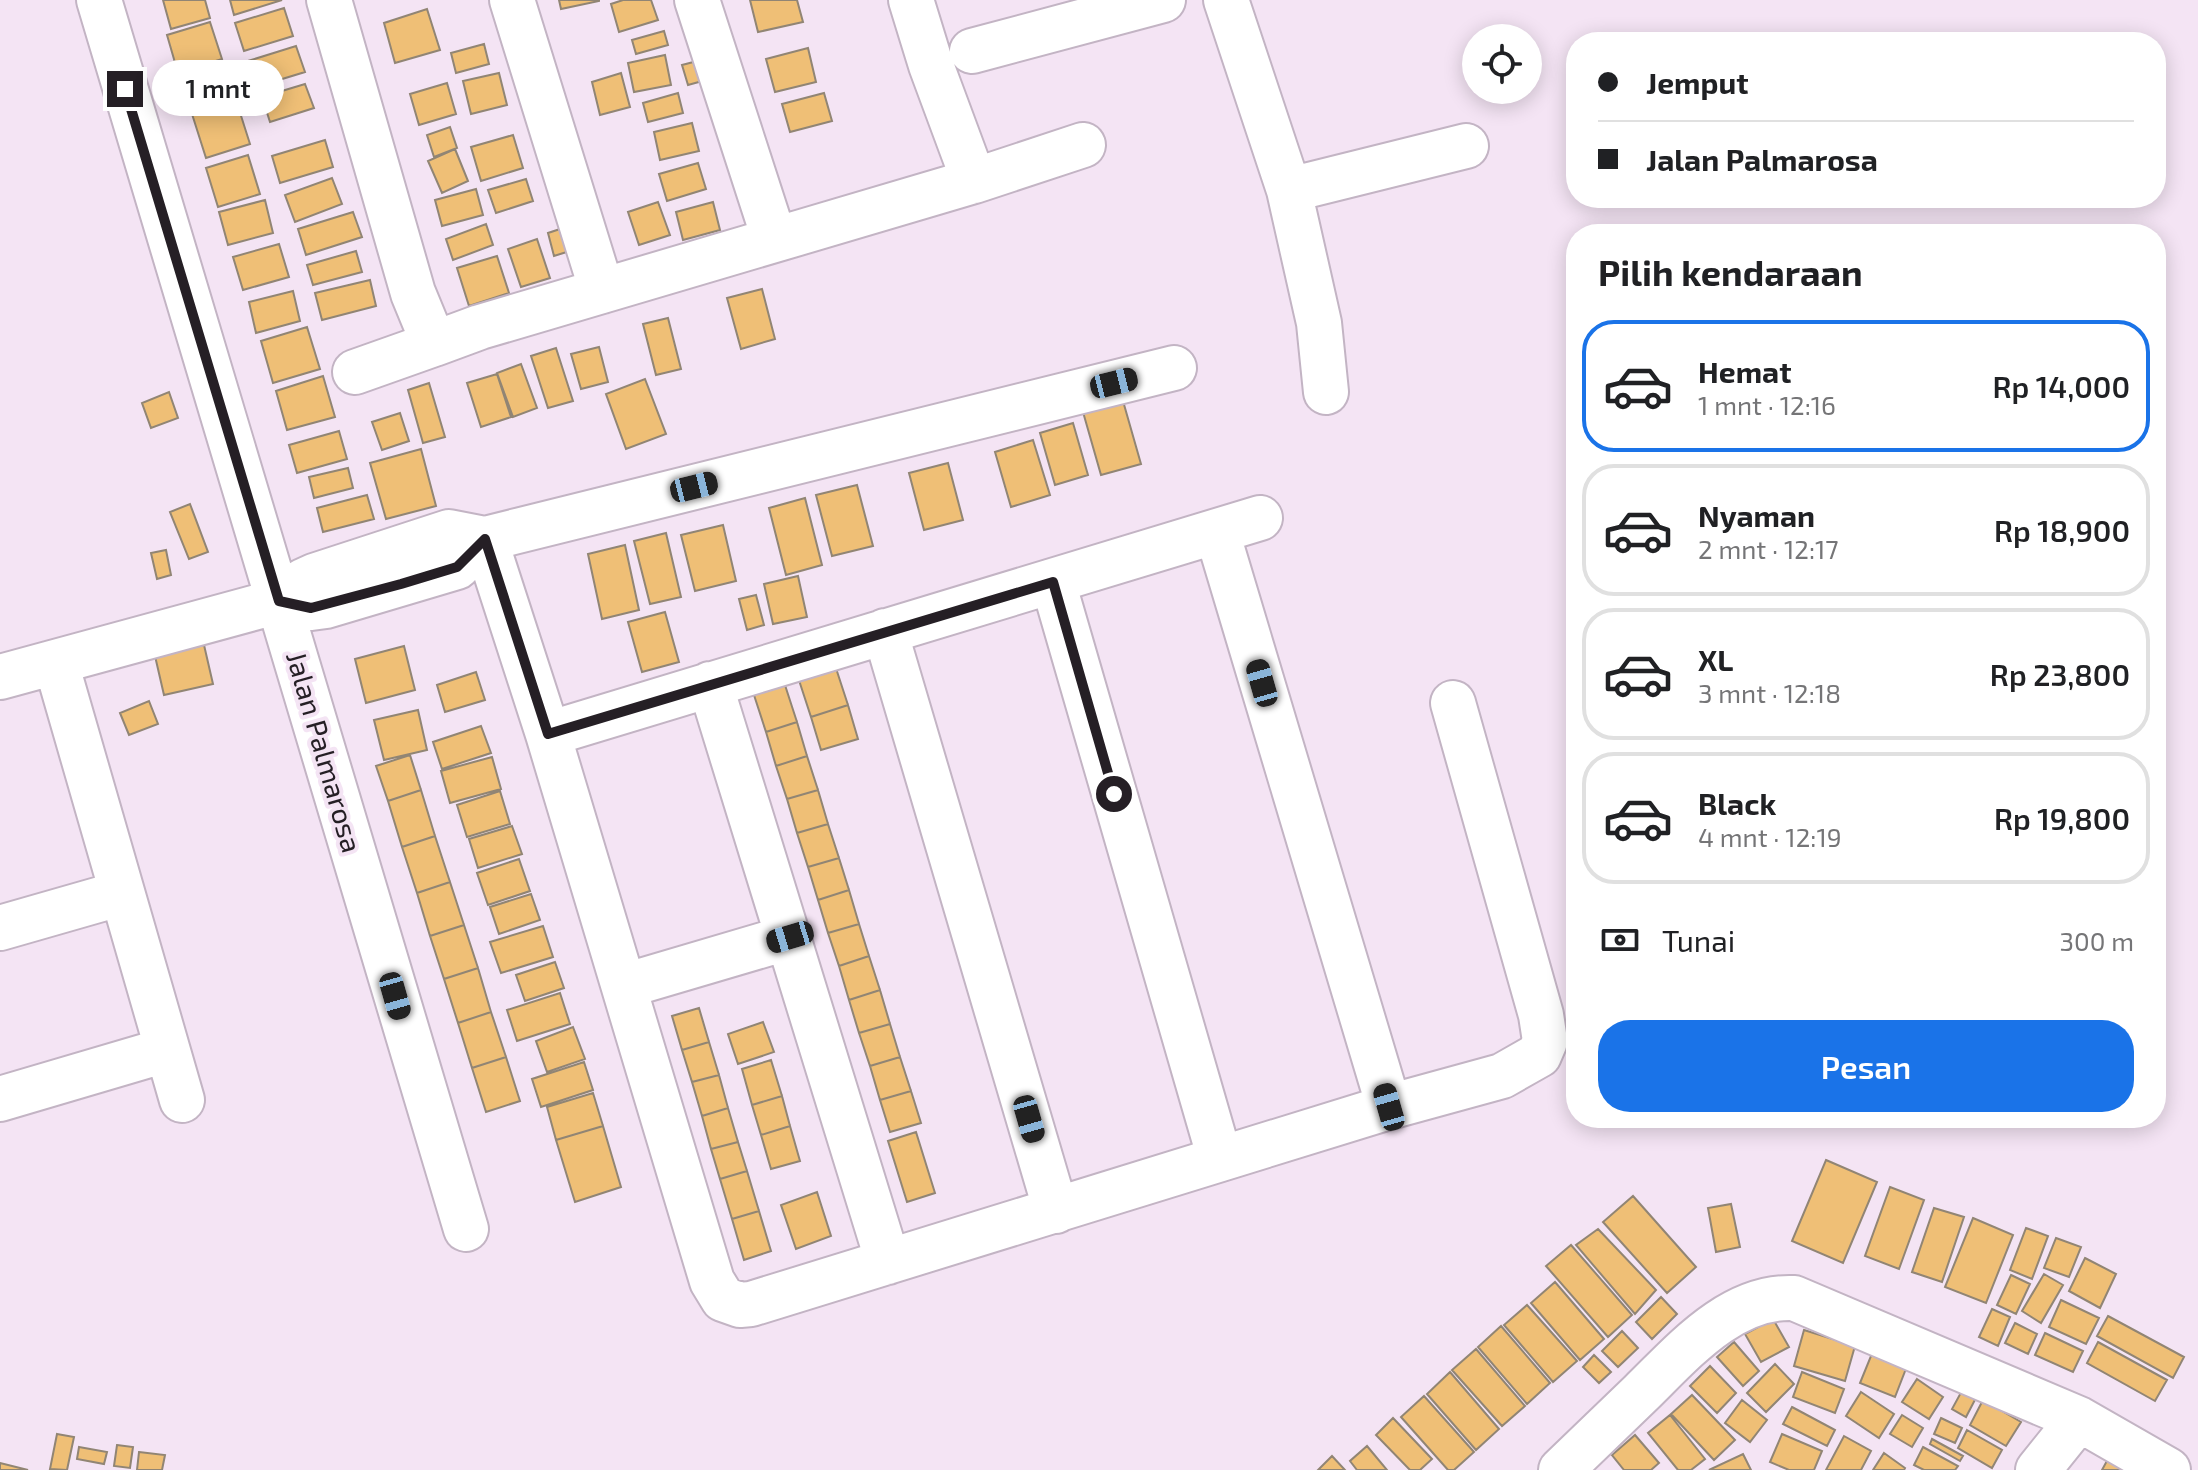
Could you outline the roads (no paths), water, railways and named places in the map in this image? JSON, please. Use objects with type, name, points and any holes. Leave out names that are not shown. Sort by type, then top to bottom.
[{"type":"street","name":"Jalan Palmarosa","points":[[99,0],[466,1229]]},
{"type":"street","points":[[512,0],[602,291]]},
{"type":"street","points":[[697,0],[774,238]]},
{"type":"street","points":[[911,0],[931,65],[974,181]]},
{"type":"street","points":[[972,51],[1038,17],[1163,0]]},
{"type":"street","points":[[1226,0],[1289,190],[1319,323],[1326,392]]},
{"type":"street","points":[[340,3],[413,293],[434,344]]},
{"type":"street","points":[[355,372],[480,327],[974,181],[1083,145]]},
{"type":"street","points":[[1289,190],[1466,146]]},
{"type":"street","points":[[0,677],[279,601],[311,608],[457,567],[485,539],[1174,368]]},
{"type":"street","points":[[548,734],[1260,518]]},
{"type":"street","points":[[1217,532],[1389,1107]]},
{"type":"street","points":[[485,539],[548,734],[708,1268],[716,1291],[723,1299],[740,1305],[1389,1107],[1502,1076],[1539,1055],[1545,1041],[1541,1015],[1453,703]]},
{"type":"street","points":[[1053,582],[1220,1159]]},
{"type":"street","points":[[885,631],[1056,1211]]},
{"type":"street","points":[[56,663],[182,1100]]},
{"type":"street","points":[[710,684],[888,1262]]},
{"type":"street","points":[[0,928],[122,893]]},
{"type":"street","points":[[624,986],[790,937]]},
{"type":"street","points":[[0,1099],[166,1050]]},
{"type":"street","points":[[1561,1470],[1703,1333],[1746,1307],[1775,1297],[1794,1298],[2079,1419],[2168,1470]]},
{"type":"street","points":[[2038,1470],[2079,1419]]}]
